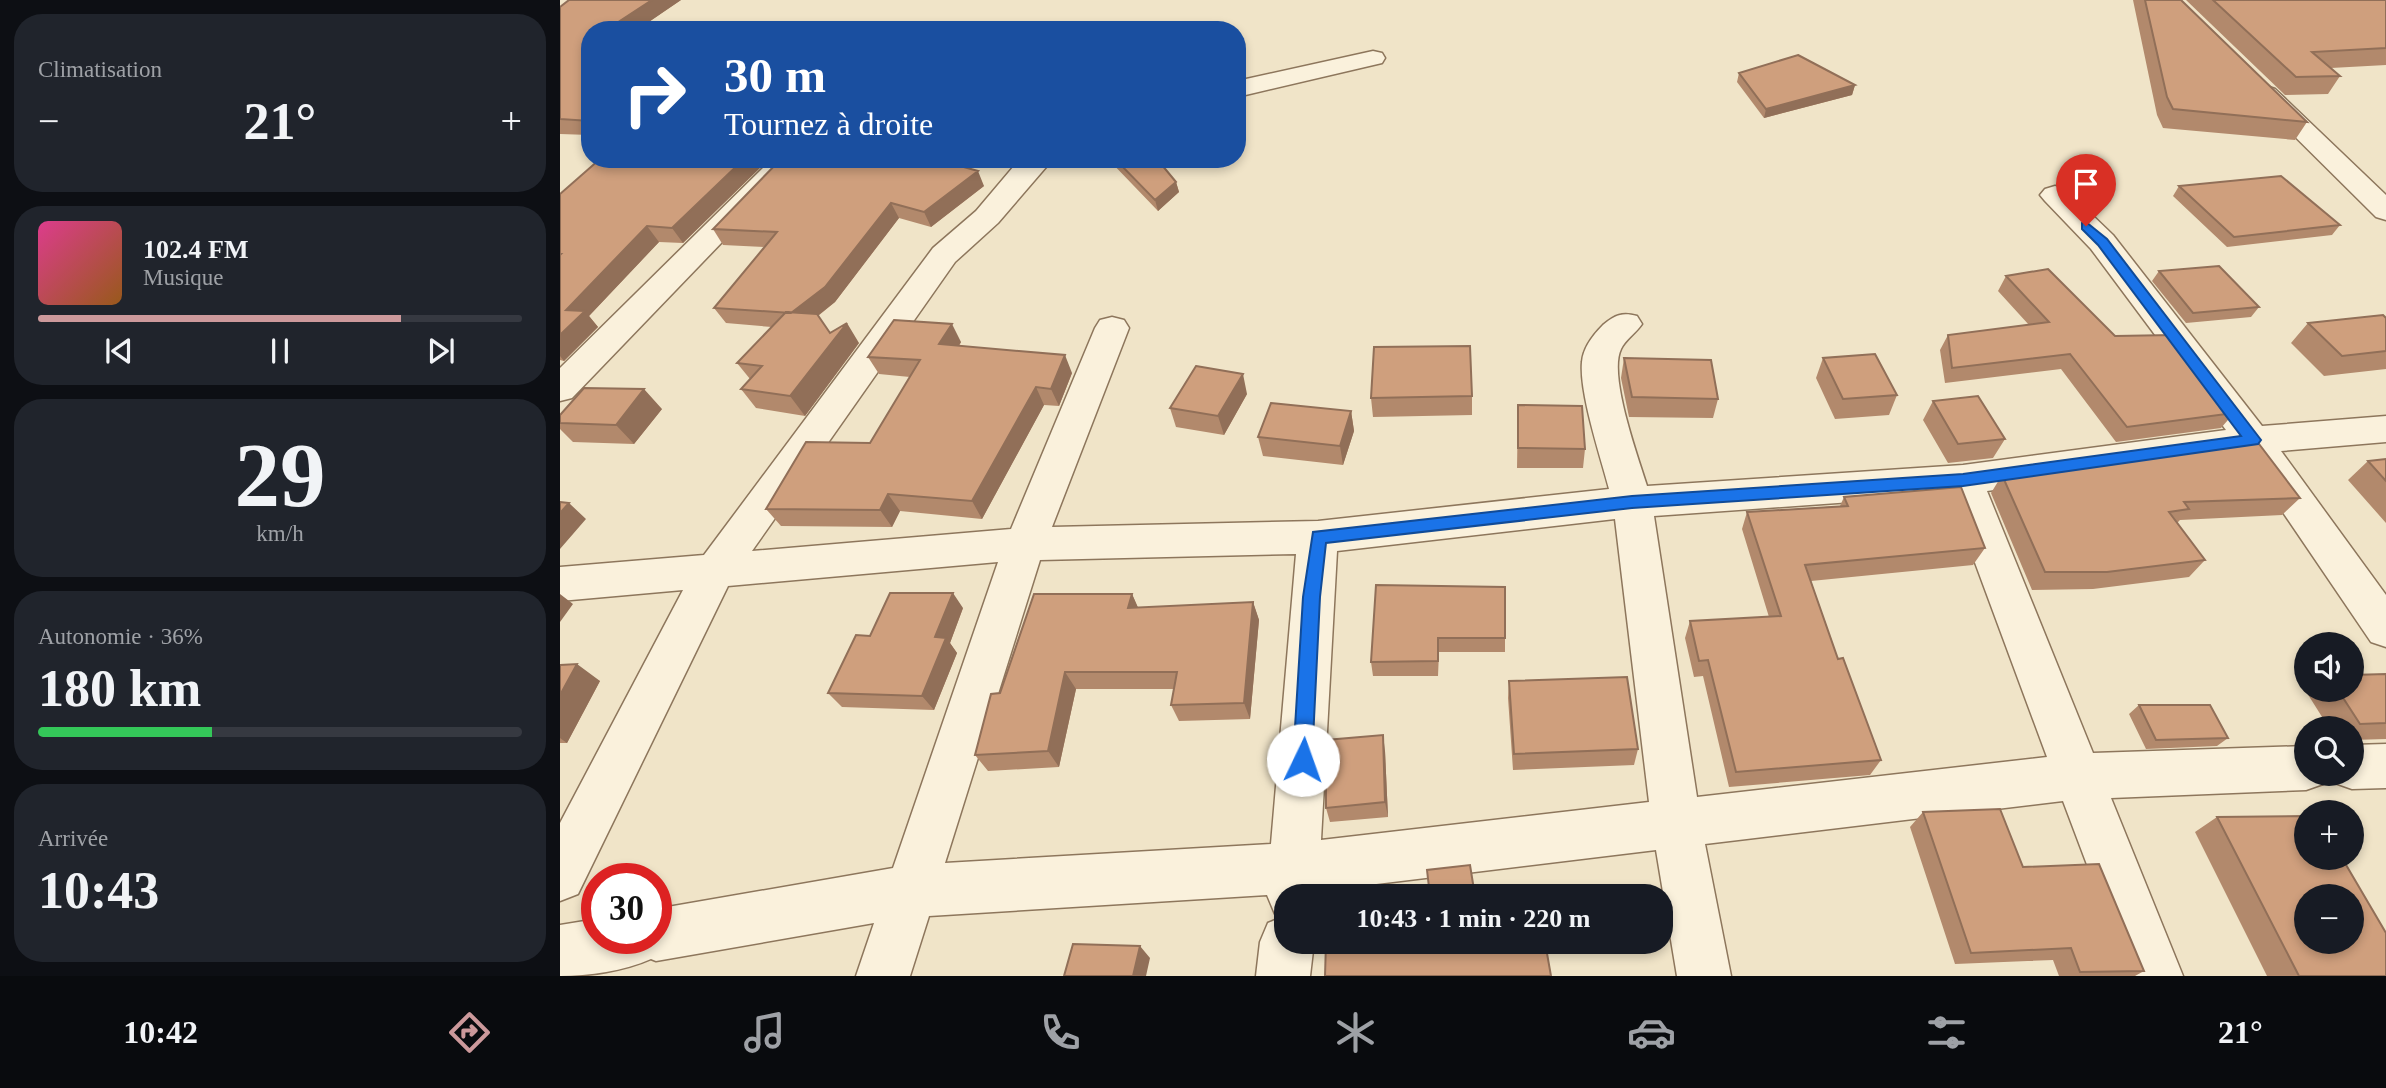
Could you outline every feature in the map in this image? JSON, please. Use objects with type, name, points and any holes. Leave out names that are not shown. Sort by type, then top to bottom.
[{"type":"street","points":[[1246,87],[1373,58]]},
{"type":"street","points":[[2244,73],[2386,211]]},
{"type":"street","points":[[560,389],[779,168]]},
{"type":"street","points":[[560,876],[626,740],[715,571],[944,255],[987,217],[1028,168]]},
{"type":"street","points":[[2055,195],[2102,242],[2253,440],[2386,629]]},
{"type":"street","points":[[1625,324],[1606,342],[1599,362],[1605,405],[1632,502],[1676,822],[1704,976]]},
{"type":"street","points":[[883,976],[1026,544],[1112,328]]},
{"type":"street","points":[[560,584],[1026,544],[1318,537],[1632,502],[1963,480],[2253,440],[2386,429]]},
{"type":"street","points":[[1963,480],[2157,976]]},
{"type":"street","points":[[1295,882],[1318,537]]},
{"type":"street","points":[[2364,767],[2386,766]]},
{"type":"street","points":[[672,932],[912,891],[1295,882],[1676,822],[2079,776],[2294,768]]},
{"type":"street","points":[[560,951],[581,948]]},
{"type":"street","points":[[1283,976],[1286,954]]},
{"type":"building","points":[[569,0],[652,0],[620,21],[581,21],[581,120],[560,119],[560,7]]},
{"type":"building","points":[[2145,0],[2181,0],[2307,122],[2173,109],[2167,97]]},
{"type":"building","points":[[2213,0],[2386,0],[2386,48],[2312,52],[2340,76],[2296,77]]},
{"type":"building","points":[[1798,55],[1855,85],[1766,109],[1739,73]]},
{"type":"building","points":[[590,168],[735,168],[672,228],[647,226],[566,310],[585,311],[560,335],[560,194]]},
{"type":"building","points":[[772,168],[967,168],[978,171],[924,212],[891,203],[825,287],[791,313],[714,308],[777,232],[713,229]]},
{"type":"building","points":[[1124,168],[1164,168],[1176,182],[1155,200]]},
{"type":"building","points":[[2281,176],[2340,225],[2234,237],[2179,186]]},
{"type":"building","points":[[2219,266],[2259,307],[2193,313],[2159,271]]},
{"type":"building","points":[[2048,269],[2115,336],[2173,335],[2234,413],[2127,427],[2070,354],[1952,368],[1948,335],[2049,322],[2006,276]]},
{"type":"building","points":[[786,312],[817,314],[830,333],[847,323],[790,396],[741,389],[762,366],[737,363]]},
{"type":"building","points":[[2383,315],[2386,318],[2386,351],[2342,356],[2308,323]]},
{"type":"building","points":[[894,320],[952,324],[939,344],[1065,355],[1051,389],[1036,387],[972,501],[888,494],[880,510],[766,509],[806,442],[870,443],[920,360],[868,357]]},
{"type":"building","points":[[1470,346],[1472,396],[1371,398],[1374,347]]},
{"type":"building","points":[[1875,354],[1897,395],[1843,399],[1823,358]]},
{"type":"building","points":[[1624,358],[1711,360],[1718,399],[1632,397]]},
{"type":"building","points":[[1196,366],[1243,374],[1218,416],[1170,408]]},
{"type":"building","points":[[584,388],[644,389],[616,425],[560,423],[560,415]]},
{"type":"building","points":[[1978,396],[2005,439],[1958,444],[1933,401]]},
{"type":"building","points":[[1271,403],[1351,411],[1340,446],[1258,437]]},
{"type":"building","points":[[1518,405],[1582,406],[1585,449],[1518,448]]},
{"type":"building","points":[[2256,440],[2300,498],[2184,502],[2189,509],[2169,512],[2205,560],[2107,572],[2045,572],[2002,475]]},
{"type":"building","points":[[2386,459],[2386,481],[2368,461]]},
{"type":"building","points":[[1961,487],[1985,548],[1805,565],[1838,659],[1843,658],[1881,760],[1736,772],[1708,660],[1699,661],[1690,621],[1781,616],[1747,512],[1848,506],[1844,497]]},
{"type":"building","points":[[560,502],[569,503],[560,513]]},
{"type":"building","points":[[1376,585],[1505,587],[1505,638],[1438,638],[1438,661],[1371,662]]},
{"type":"building","points":[[890,593],[953,593],[935,637],[946,638],[922,696],[828,693],[856,635],[870,636]]},
{"type":"building","points":[[1034,594],[1132,594],[1128,608],[1253,602],[1244,703],[1171,705],[1177,672],[1065,672],[1048,751],[975,755],[991,694],[1000,693]]},
{"type":"building","points":[[577,664],[560,695],[560,665]]},
{"type":"building","points":[[2386,674],[2386,723],[2364,724],[2364,716],[2355,716],[2346,702],[2364,702],[2364,675]]},
{"type":"building","points":[[1627,677],[1638,749],[1514,754],[1509,681]]},
{"type":"building","points":[[2139,705],[2210,705],[2228,738],[2156,740]]},
{"type":"building","points":[[1383,735],[1385,802],[1326,808],[1326,740]]},
{"type":"building","points":[[2000,809],[2023,867],[2099,864],[2144,971],[2080,972],[2071,948],[1971,953],[1923,812]]},
{"type":"building","points":[[2294,816],[2294,870],[2349,870],[2357,884],[2294,884],[2294,954],[2364,954],[2364,896],[2386,933],[2386,976],[2299,976],[2217,817]]},
{"type":"building","points":[[1470,865],[1473,884],[1429,884],[1427,870]]},
{"type":"building","points":[[1073,944],[1140,946],[1133,976],[1064,976]]},
{"type":"building","points":[[1326,954],[1547,954],[1551,976],[1325,976]]},
{"type":"route","points":[[1303,760],[1318,537],[1632,502],[1963,480],[2253,440],[2102,242],[2086,226]]}]
